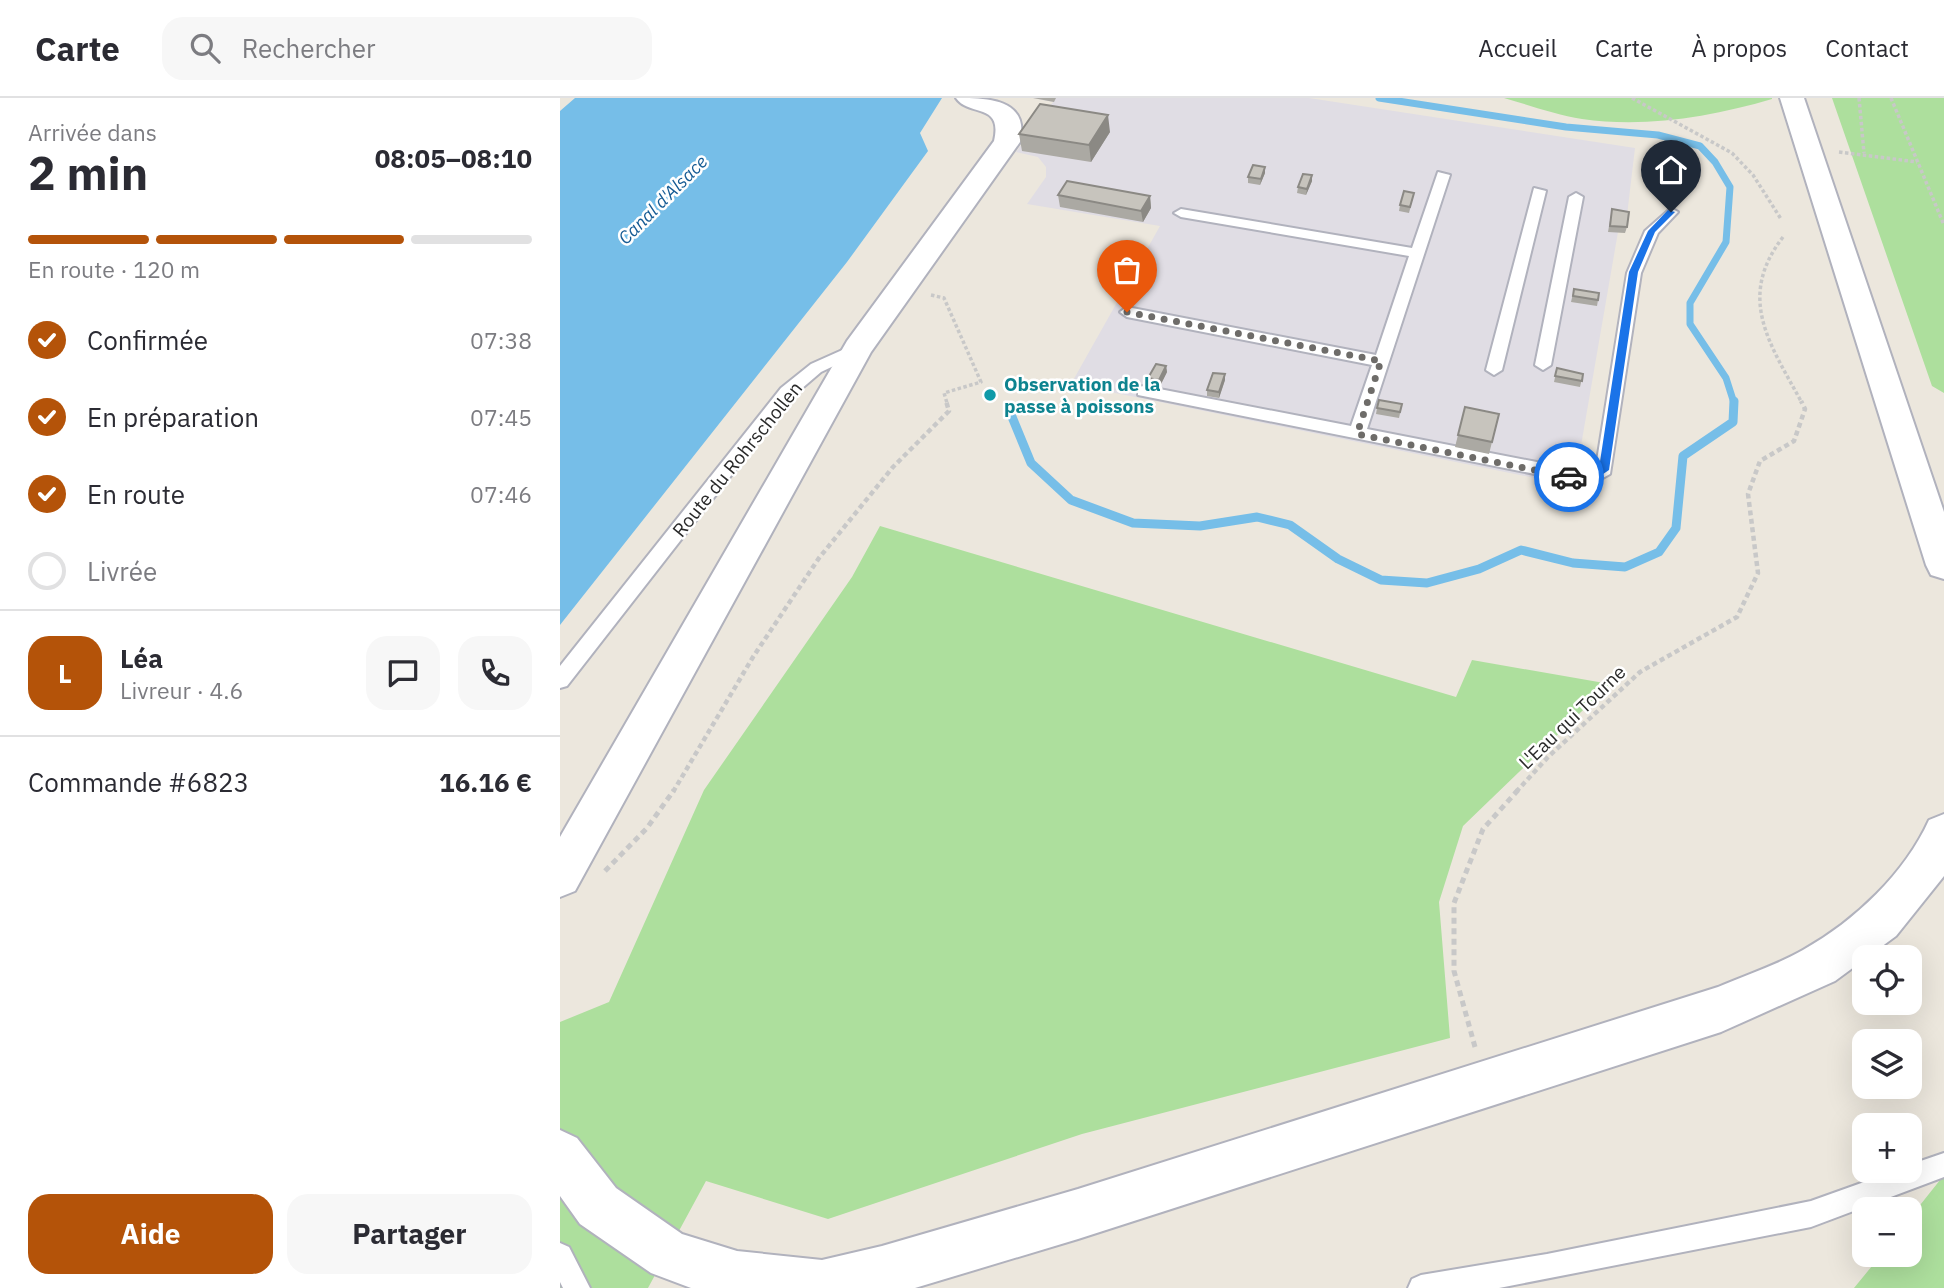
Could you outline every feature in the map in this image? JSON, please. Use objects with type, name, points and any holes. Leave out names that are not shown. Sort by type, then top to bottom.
[{"type":"street","name":"Route du Rohrschollen","points":[[858,348],[1002,151],[1011,132],[1009,123],[997,108],[968,98]]},
{"type":"street","points":[[1792,98],[1944,565]]},
{"type":"street","points":[[578,878],[858,348]]},
{"type":"street","points":[[560,1155],[598,1206],[669,1255],[737,1278],[822,1287],[1078,1214],[1721,1009],[1819,966],[1881,921],[1940,849],[1944,833]]},
{"type":"lane","points":[[1357,434],[1443,175]]},
{"type":"lane","points":[[1494,370],[1539,191]]},
{"type":"lane","points":[[1543,365],[1576,197]]},
{"type":"lane","points":[[1144,391],[1568,477],[1590,479],[1604,470],[1634,272],[1652,231],[1671,212]]},
{"type":"lane","points":[[1181,213],[1417,253]]},
{"type":"lane","points":[[1127,312],[1381,361]]},
{"type":"lane","name":"Route du Rohrschollen","points":[[560,680],[788,392],[816,368],[858,348]]},
{"type":"lane","points":[[1421,1288],[1547,1267],[1811,1214],[1944,1165]]},
{"type":"lane","points":[[560,1256],[577,1288]]},
{"type":"path","points":[[1632,98],[1732,153],[1753,175],[1782,219]]},
{"type":"path","points":[[1859,98],[1864,153]]},
{"type":"path","points":[[1891,98],[1944,225]]},
{"type":"path","points":[[1855,153],[1918,162]]},
{"type":"path","name":"L'Eau qui Tourne","points":[[1485,1085],[1454,971],[1454,902],[1482,829],[1548,757],[1640,672],[1737,617],[1758,573],[1748,494],[1760,461],[1794,441],[1805,409],[1765,332],[1756,295],[1772,248],[1783,237]]},
{"type":"path","points":[[578,878],[615,864],[661,808],[775,623],[847,519],[887,472],[949,411],[944,393],[981,382],[944,298],[939,297]]},
{"type":"shaded area","points":[[1033,98],[1309,98],[1635,148],[1625,232],[1618,232],[1574,486],[1071,384],[1160,226],[1027,204],[1046,177],[1046,167],[1038,157],[1016,152],[1053,102]]},
{"type":"green space","points":[[1504,98],[1772,99],[1702,116],[1630,122],[1582,119]]},
{"type":"green space","points":[[1832,98],[1944,98],[1944,393],[1932,386]]},
{"type":"green space","points":[[880,526],[1456,697],[1472,660],[1610,684],[1463,826],[1439,902],[1450,1038],[1082,1134],[828,1219],[706,1181],[648,1288],[560,1288],[560,1022],[609,1002],[704,790],[852,577]]},
{"type":"green space","points":[[1944,1175],[1944,1288],[1854,1288],[1871,1267],[1922,1267],[1922,1203]]},
{"type":"water","name":"Canal d'Alsace","points":[[575,98],[942,98],[920,133],[928,151],[847,262],[560,625],[560,111]]},
{"type":"building","points":[[1040,104],[1108,115],[1089,145],[1019,134]]},
{"type":"building","points":[[1253,165],[1265,167],[1261,179],[1248,177]]},
{"type":"building","points":[[1303,174],[1312,175],[1307,189],[1298,187]]},
{"type":"building","points":[[1067,181],[1150,196],[1141,211],[1058,195]]},
{"type":"building","points":[[1404,191],[1414,193],[1410,207],[1400,205]]},
{"type":"building","points":[[1612,209],[1629,212],[1627,227],[1610,226]]},
{"type":"building","points":[[1574,289],[1599,293],[1598,300],[1573,296]]},
{"type":"building","points":[[1156,364],[1166,366],[1159,380],[1148,378]]},
{"type":"building","points":[[1557,368],[1583,374],[1582,381],[1555,376]]},
{"type":"building","points":[[1213,373],[1225,374],[1219,392],[1207,390]]},
{"type":"building","points":[[1379,400],[1402,404],[1400,412],[1377,408]]},
{"type":"building","points":[[1465,407],[1499,414],[1492,442],[1458,435]]},
{"type":"waterway","points":[[1379,98],[1566,127],[1658,135],[1700,146],[1715,162],[1730,187],[1726,242],[1690,303],[1690,324],[1726,378],[1734,403]]},
{"type":"waterway","points":[[1010,412],[1031,463],[1071,500],[1133,523],[1200,526],[1257,517],[1290,525],[1338,559],[1381,580],[1427,583],[1479,569],[1521,550],[1573,563],[1625,567],[1659,552],[1676,528],[1683,456],[1733,422],[1734,403]]},
{"type":"way so far","points":[[1127,312],[1381,361],[1357,434],[1569,477]]},
{"type":"place","name":"Observation de la passe à poissons","points":[[990,395]]},
{"type":"route","points":[[1569,477],[1590,479],[1604,470],[1634,272],[1652,231],[1671,212]]}]
